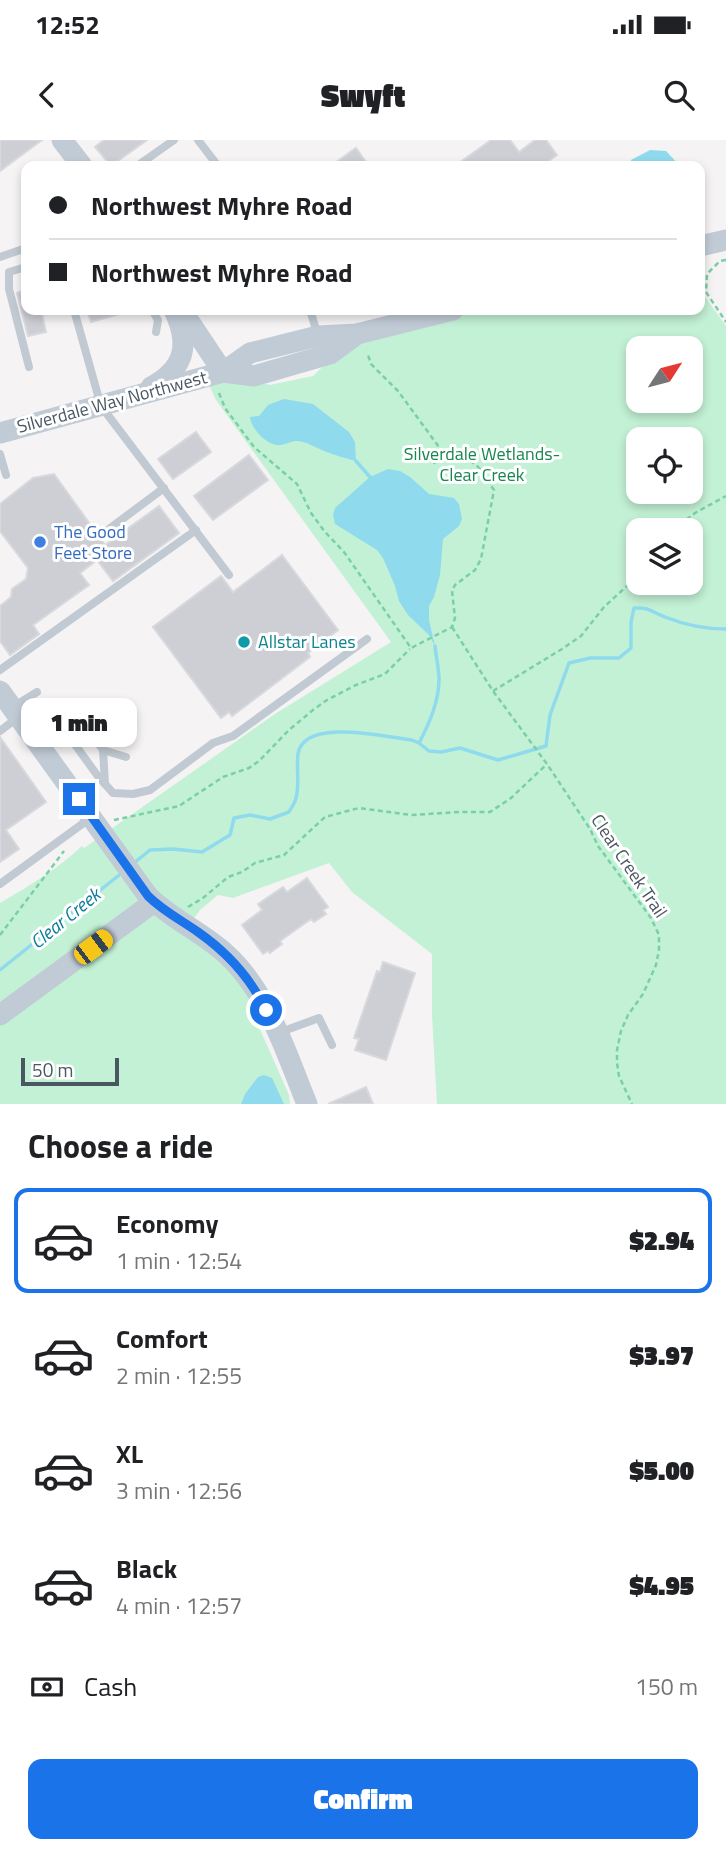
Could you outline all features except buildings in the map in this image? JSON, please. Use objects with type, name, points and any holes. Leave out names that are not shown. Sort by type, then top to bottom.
[{"type":"street","points":[[62,140],[78,161]]},
{"type":"street","points":[[705,245],[726,240]]},
{"type":"street","points":[[131,397],[164,379],[176,366],[184,349],[184,339],[176,315]]},
{"type":"street","points":[[185,315],[223,372]]},
{"type":"street","name":"Silverdale Way Northwest","points":[[0,433],[223,372],[250,353],[318,336],[357,334],[433,315]]},
{"type":"street","name":"Silverdale Way Northwest","points":[[223,372],[254,376],[330,354],[357,334]]},
{"type":"street","points":[[10,705],[133,877],[154,902],[201,934],[234,962],[250,981],[277,1034],[307,1104]]},
{"type":"street","points":[[0,1015],[154,902]]},
{"type":"lane","points":[[144,161],[174,140]]},
{"type":"lane","points":[[202,141],[215,161]]},
{"type":"lane","points":[[0,257],[21,250]]},
{"type":"lane","points":[[21,268],[9,272],[9,289],[29,367]]},
{"type":"lane","points":[[75,315],[101,406],[229,575]]},
{"type":"lane","points":[[155,315],[158,320],[156,331]]},
{"type":"lane","points":[[312,315],[318,336]]},
{"type":"lane","points":[[0,454],[6,475]]},
{"type":"lane","points":[[109,529],[164,488]]},
{"type":"lane","points":[[0,670],[196,530]]},
{"type":"lane","points":[[93,712],[66,732],[113,793],[133,794],[150,790],[213,743],[233,736],[367,639]]},
{"type":"lane","points":[[0,731],[10,705],[37,692]]},
{"type":"lane","points":[[82,721],[103,750],[105,784]]},
{"type":"lane","points":[[103,750],[126,757]]},
{"type":"lane","points":[[0,884],[92,818]]},
{"type":"lane","points":[[277,1034],[319,1018],[332,1045]]},
{"type":"path","points":[[726,260],[720,261],[707,274],[706,292],[726,322]]},
{"type":"path","points":[[114,820],[179,806],[223,777],[249,768],[289,730],[327,700],[385,674],[411,649],[452,627],[455,618],[452,591],[455,585],[475,570],[481,559],[494,490],[474,461],[447,458],[398,391],[371,364],[368,355]]},
{"type":"path","points":[[219,393],[225,408],[254,447],[297,484],[311,513],[344,552],[411,649]]},
{"type":"path","points":[[434,464],[441,449]]},
{"type":"path","points":[[689,518],[726,496]]},
{"type":"path","points":[[493,691],[580,636],[604,607],[626,587]]},
{"type":"path","name":"Clear Creek Trail","points":[[452,627],[493,691],[547,764],[590,829],[598,846],[651,918],[659,935],[656,965],[643,994],[628,1015],[617,1050],[620,1076],[632,1104]]},
{"type":"path","points":[[188,907],[204,898],[228,877],[255,863],[284,855],[325,817],[359,808],[411,815],[490,812],[526,785],[547,764]]},
{"type":"path","points":[[0,935],[65,849]]},
{"type":"green space","name":"Silverdale Wetlands- Clear Creek","points":[[705,297],[726,326],[726,1104],[437,1104],[432,954],[352,892],[329,863],[233,898],[218,895],[200,910],[189,925],[266,1010],[255,1018],[289,1095],[290,1104],[0,1104],[0,903],[43,877],[82,846],[84,848],[275,714],[391,642],[216,400],[205,377],[223,372],[270,385],[313,376],[357,334],[433,315],[705,315]]},
{"type":"water","points":[[650,150],[666,151],[675,161],[631,161]]},
{"type":"water","points":[[284,399],[313,404],[349,432],[355,442],[356,461],[303,442],[276,445],[261,436],[253,427],[250,417],[259,416],[268,405]]},
{"type":"water","points":[[388,469],[400,471],[410,477],[429,494],[454,498],[459,504],[462,519],[459,526],[443,539],[440,575],[429,606],[435,646],[429,635],[408,615],[399,601],[383,558],[377,550],[335,524],[335,508],[370,477]]},
{"type":"water","points":[[264,1075],[272,1078],[284,1104],[241,1104],[258,1077]]},
{"type":"waterway","points":[[356,461],[370,477]]},
{"type":"waterway","name":"Clear Creek","points":[[134,863],[150,850],[202,852],[230,835],[234,818],[250,815],[270,819],[289,812],[297,793],[298,754],[304,743],[315,736],[330,733],[366,733],[412,740],[429,751],[441,752],[460,748],[498,760],[546,746],[550,715],[569,663],[590,658],[619,658],[631,648],[634,608],[647,609],[688,624],[726,629]]},
{"type":"waterway","points":[[419,743],[430,720],[439,688],[435,646]]},
{"type":"waterway","name":"Clear Creek","points":[[0,970],[123,872]]},
{"type":"place","name":"The Good Feet Store","points":[[40,542]]},
{"type":"place","name":"Allstar Lanes","points":[[244,642]]},
{"type":"route","points":[[79,799],[148,896],[227,955],[250,981],[266,1010]]}]
